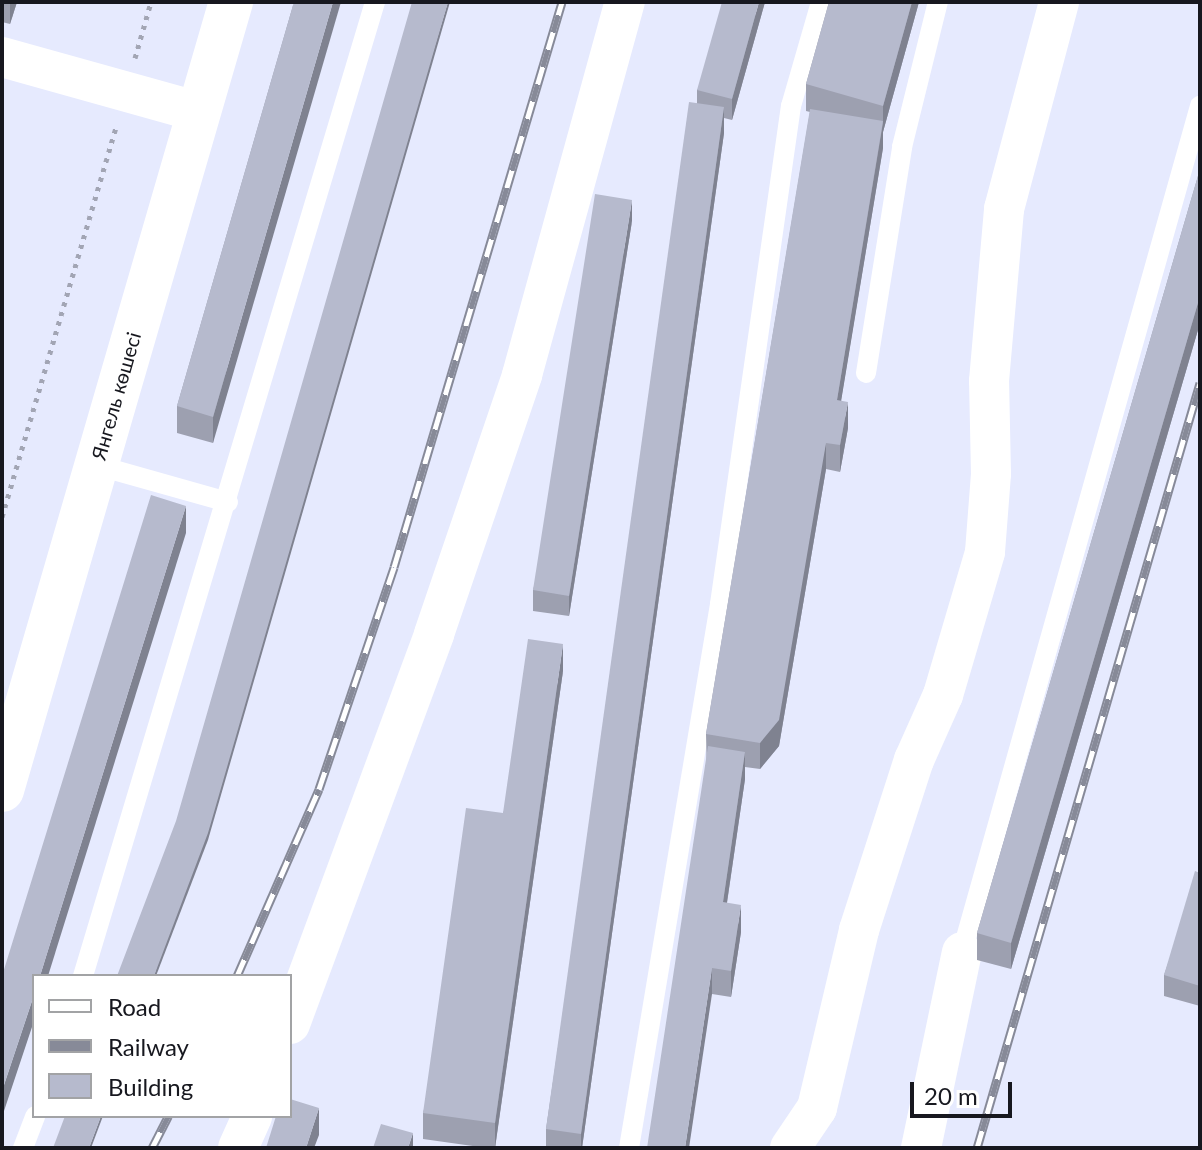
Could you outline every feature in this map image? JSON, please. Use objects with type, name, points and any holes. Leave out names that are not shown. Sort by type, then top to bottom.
[{"type":"street","name":"Янгель көшесі","points":[[6,763],[231,2]]},
{"type":"street","points":[[292,1019],[429,649],[522,375],[625,2]]},
{"type":"street","points":[[790,1148],[817,1108],[859,930],[914,760],[943,695],[985,552],[991,474],[989,381],[1004,209],[1059,2]]},
{"type":"street","points":[[2,57],[199,112]]},
{"type":"street","points":[[921,1148],[962,952]]},
{"type":"street","points":[[238,1148],[251,1118]]},
{"type":"lane","points":[[84,974],[228,502],[375,2]]},
{"type":"lane","points":[[629,1148],[720,604],[791,106],[821,2]]},
{"type":"lane","points":[[866,373],[902,147],[938,2]]},
{"type":"lane","points":[[962,952],[1200,106]]},
{"type":"lane","points":[[96,465],[228,502]]},
{"type":"lane","points":[[23,1148],[34,1118]]},
{"type":"path","points":[[2,517],[151,2]]},
{"type":"building","points":[[294,2],[333,2],[213,417],[177,406]]},
{"type":"building","points":[[412,2],[448,2],[208,833],[155,974],[118,974],[176,821]]},
{"type":"building","points":[[722,2],[759,2],[732,99],[697,90]]},
{"type":"building","points":[[829,2],[912,2],[883,106],[806,84]]},
{"type":"building","points":[[689,102],[724,107],[581,1134],[546,1129]]},
{"type":"building","points":[[810,109],[883,121],[837,400],[848,402],[840,445],[826,443],[779,720],[760,743],[706,734]]},
{"type":"building","points":[[1200,169],[1200,296],[1011,943],[977,933]]},
{"type":"building","points":[[595,194],[632,200],[569,596],[533,590]]},
{"type":"building","points":[[151,495],[186,506],[41,974],[32,974],[32,1001],[2,1091],[2,976]]},
{"type":"building","points":[[528,639],[563,644],[495,1123],[423,1113],[466,808],[503,813]]},
{"type":"building","points":[[708,746],[745,752],[723,902],[741,905],[731,971],[712,968],[685,1148],[647,1148]]},
{"type":"building","points":[[1195,871],[1200,873],[1200,986],[1164,975]]},
{"type":"building","points":[[292,1100],[319,1108],[306,1148],[266,1148],[275,1118],[292,1118]]},
{"type":"building","points":[[64,1118],[100,1118],[89,1148],[53,1148]]},
{"type":"building","points":[[381,1124],[413,1133],[408,1148],[373,1148]]},
{"type":"railway","points":[[238,974],[319,789],[394,567],[562,2]]},
{"type":"railway","points":[[977,1148],[1200,383]]},
{"type":"railway","points":[[152,1148],[167,1118]]}]
